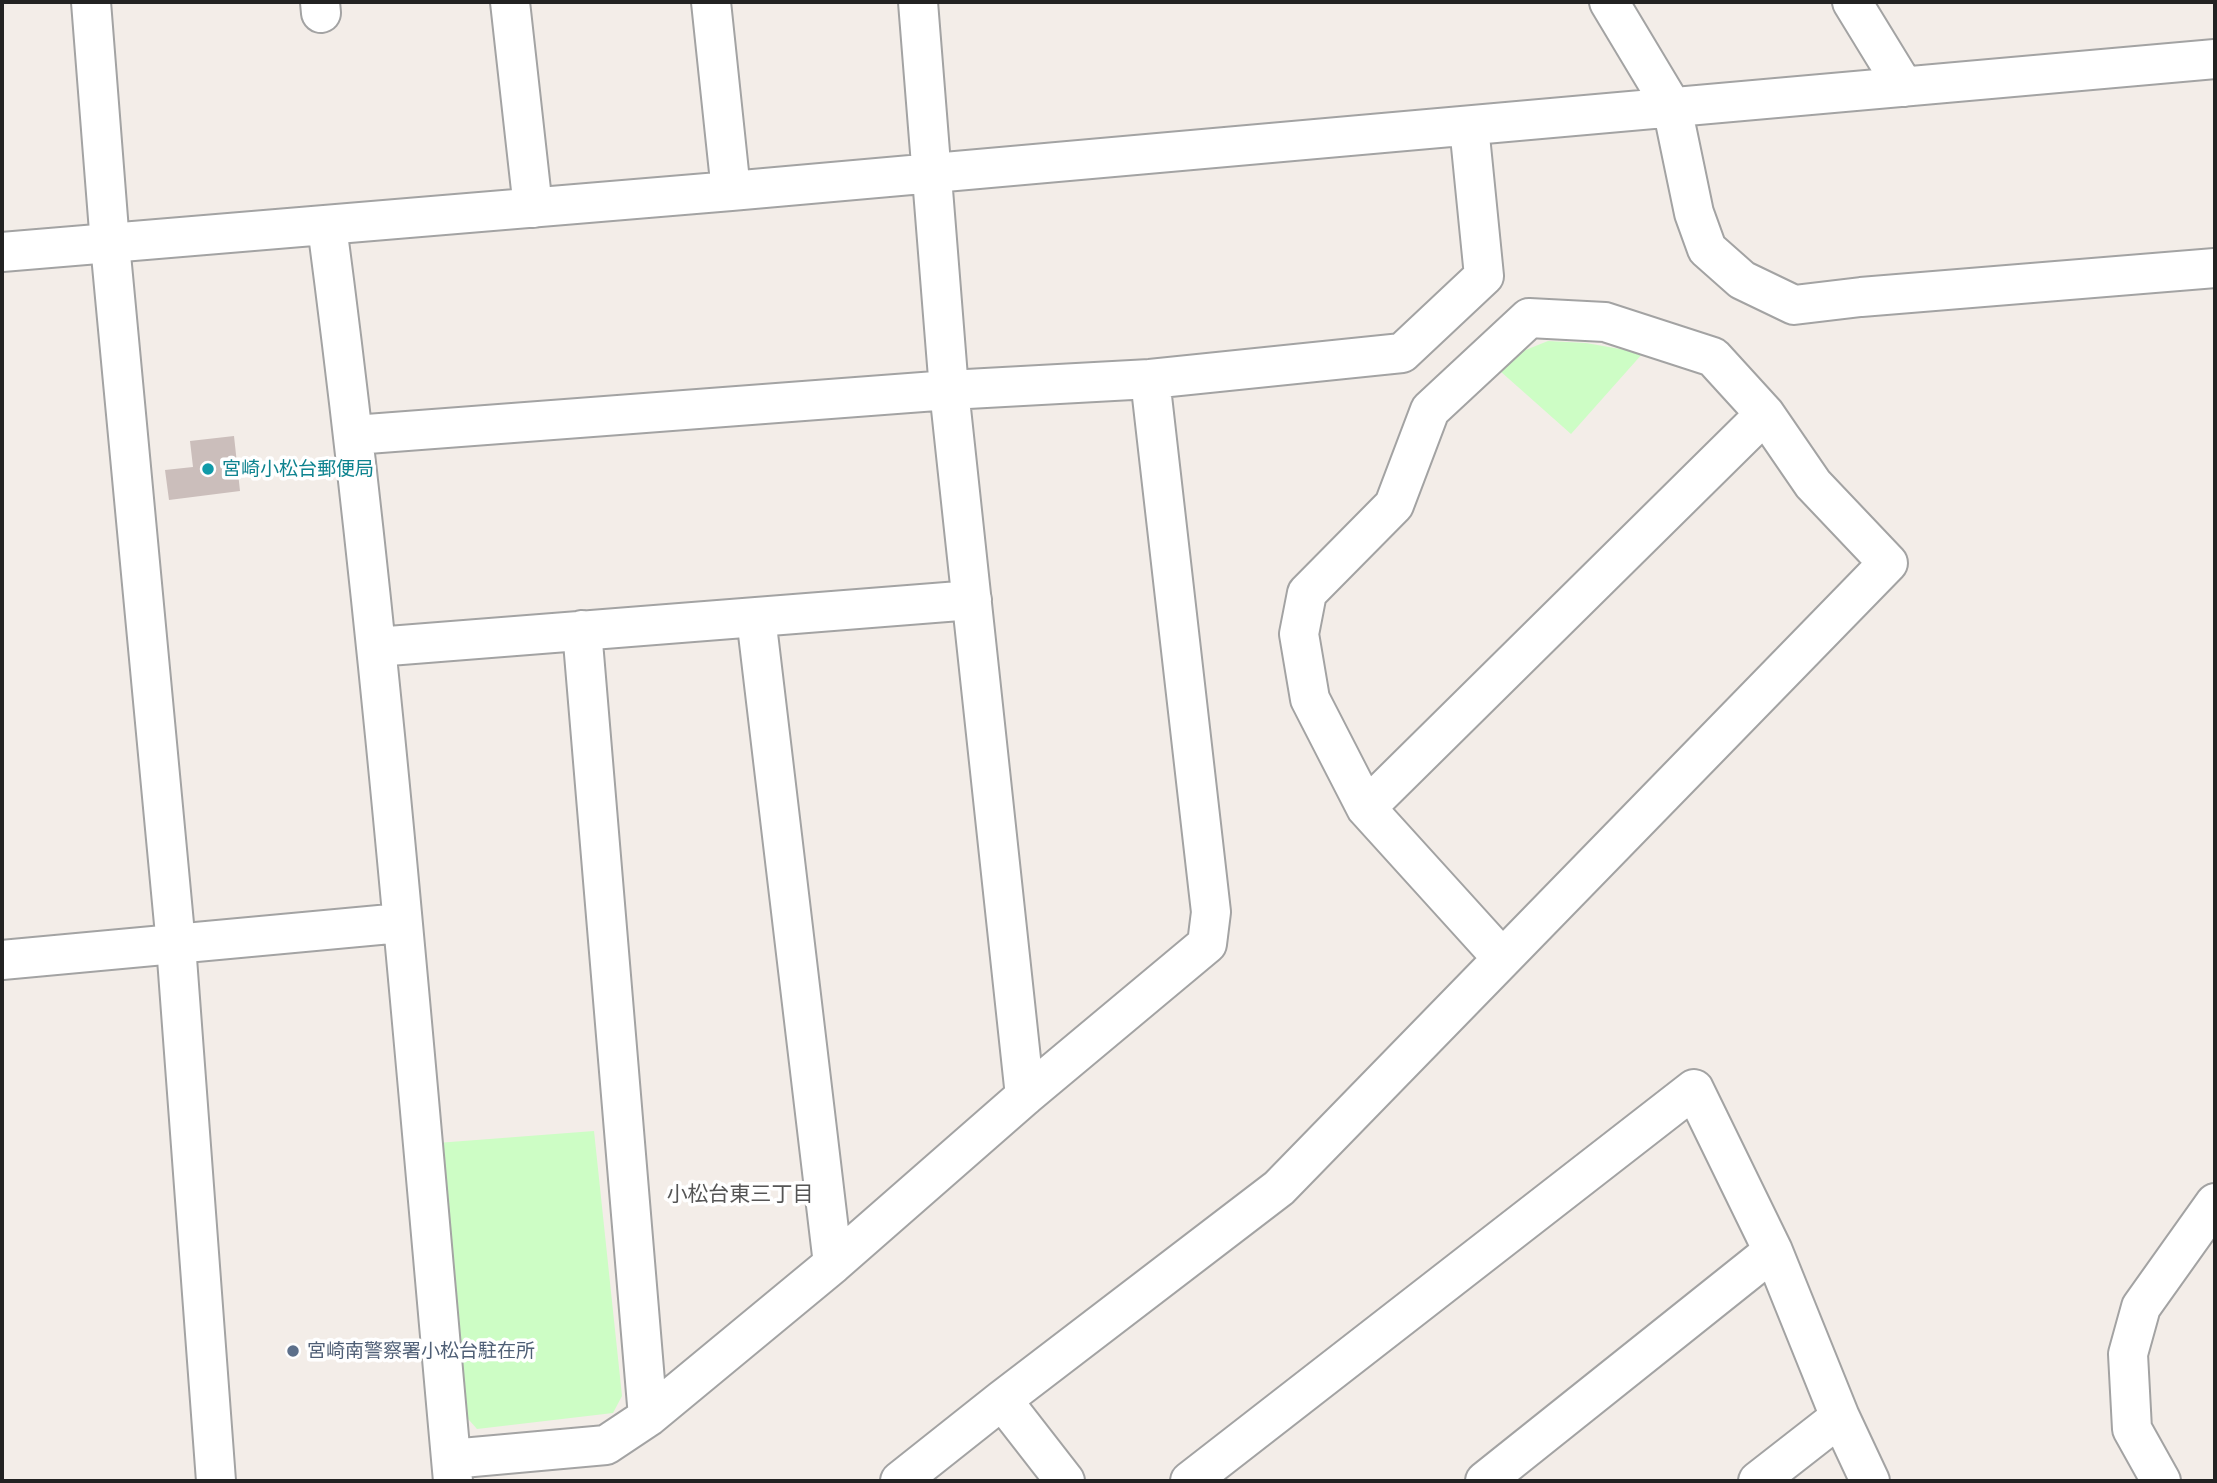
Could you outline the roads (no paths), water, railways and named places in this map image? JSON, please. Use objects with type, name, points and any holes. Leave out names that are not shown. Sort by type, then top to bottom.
[{"type":"street","points":[[91,2],[110,244],[176,945],[216,1481]]},
{"type":"street","points":[[510,2],[533,208]]},
{"type":"street","points":[[711,2],[731,191]]},
{"type":"street","points":[[918,2],[949,390],[1025,1096]]},
{"type":"street","points":[[1609,2],[1672,107],[1694,213],[1707,249],[1742,280],[1794,305],[1861,297],[2215,268]]},
{"type":"street","points":[[1852,2],[1904,87]]},
{"type":"street","points":[[2,252],[731,191],[2215,59]]},
{"type":"street","points":[[354,435],[949,390],[1150,379],[1402,353],[1484,276],[1469,125]]},
{"type":"street","points":[[327,226],[354,435],[376,647],[452,1470],[606,1445],[648,1417],[833,1264],[1025,1096],[1207,944],[1211,912],[1150,379]]},
{"type":"street","points":[[900,1481],[1279,1188],[1888,563],[1813,484],[1765,414],[1713,357],[1605,322],[1529,318],[1430,410],[1394,505],[1307,593],[1299,634],[1310,699],[1366,808],[1502,958]]},
{"type":"street","points":[[1366,808],[1765,414]]},
{"type":"street","points":[[376,647],[972,600]]},
{"type":"street","points":[[756,617],[833,1264]]},
{"type":"street","points":[[582,630],[648,1417]]},
{"type":"street","points":[[2,960],[401,923]]},
{"type":"street","points":[[1190,1481],[1694,1089],[1773,1251],[1840,1416],[1870,1481]]},
{"type":"street","points":[[2161,1481],[2132,1429],[2128,1354],[2141,1307],[2215,1203]]},
{"type":"street","points":[[1485,1481],[1773,1251]]},
{"type":"street","points":[[1002,1400],[1065,1481]]},
{"type":"street","points":[[1758,1481],[1840,1416]]},
{"type":"place","name":"宮崎小松台郵便局","points":[[208,469]]},
{"type":"place","name":"宮崎南警察署小松台駐在所","points":[[293,1351]]},
{"type":"district","name":"小松台東三丁目","points":[[740,1195]]}]
